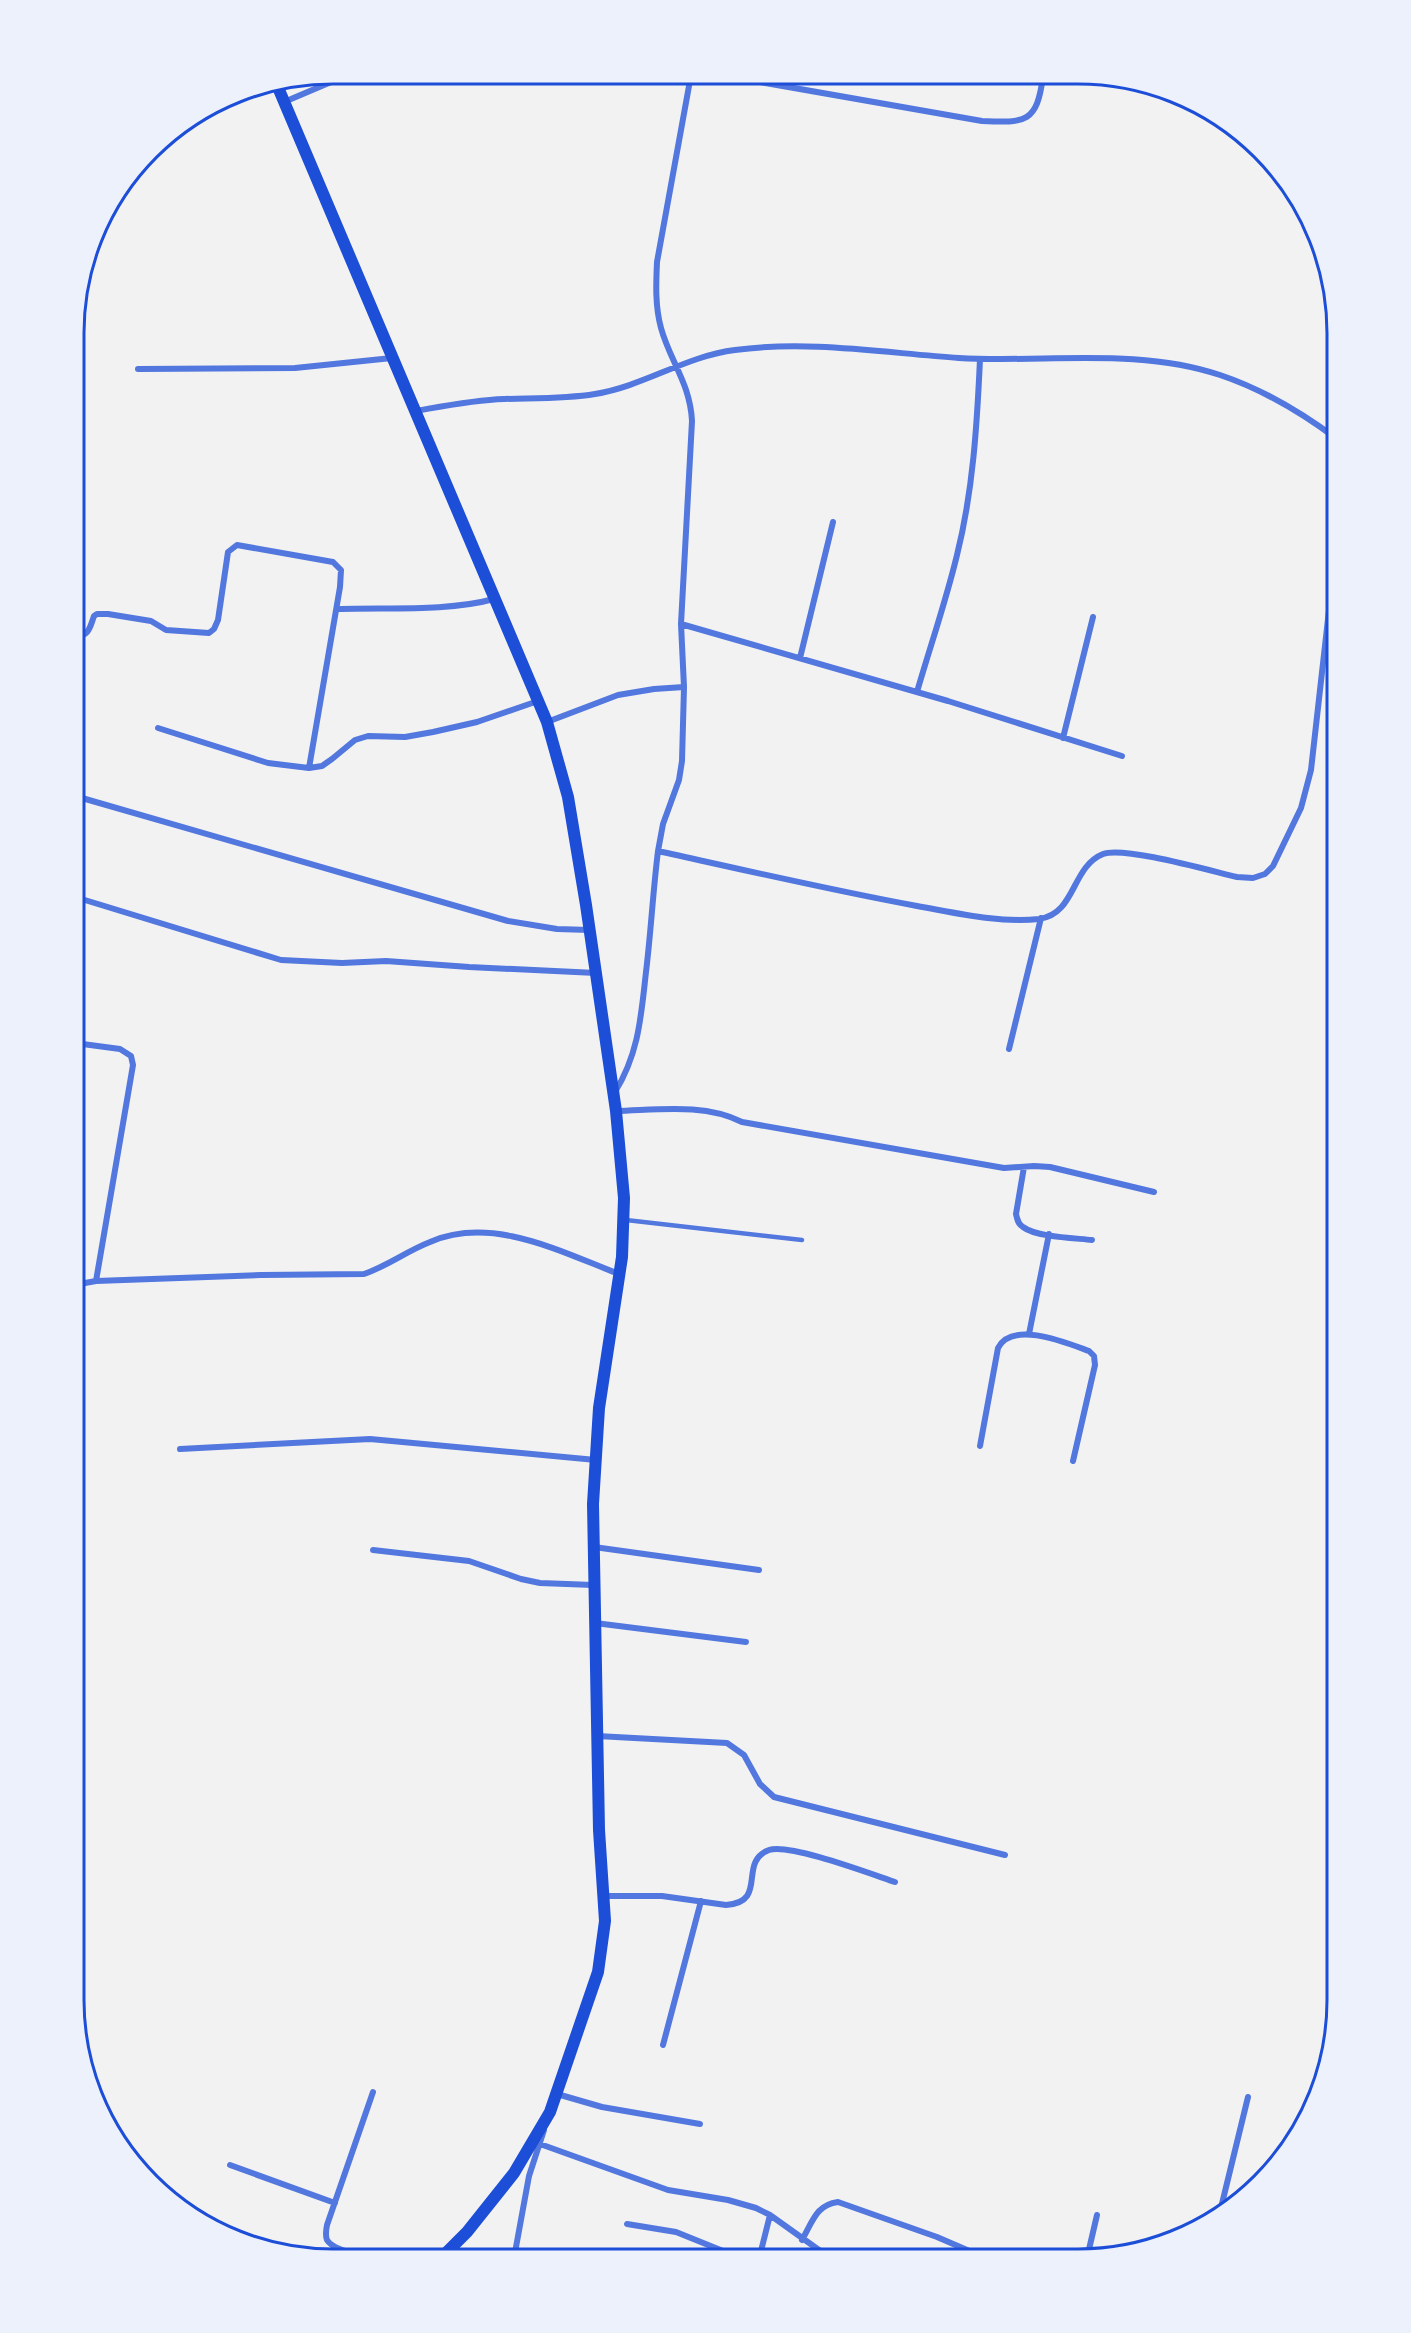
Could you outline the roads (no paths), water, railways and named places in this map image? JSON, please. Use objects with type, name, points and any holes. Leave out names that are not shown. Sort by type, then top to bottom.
[{"type":"main road","points":[[279,90],[547,722],[568,797],[590,930],[614,1095],[624,1198],[620,1274],[600,1408],[593,1547],[596,1736],[605,1921],[598,1971],[550,2112],[514,2173],[467,2232],[450,2249]]},
{"type":"street","points":[[284,102],[325,84]]},
{"type":"street","points":[[614,1095],[628,1072],[635,1052],[658,851],[663,824],[680,770],[684,731],[681,624],[692,421],[691,401],[662,330],[657,309],[657,262],[690,84]]},
{"type":"street","points":[[771,84],[982,121],[1012,122],[1032,114],[1037,105],[1041,84]]},
{"type":"street","points":[[414,411],[479,401],[594,394],[621,388],[711,353],[771,347],[825,347],[980,359],[1101,358],[1177,365],[1218,374],[1245,384],[1327,432]]},
{"type":"street","points":[[138,369],[295,368],[392,358]]},
{"type":"street","points":[[917,692],[957,556],[965,516],[977,417],[980,359]]},
{"type":"street","points":[[800,658],[833,522]]},
{"type":"street","points":[[84,635],[94,616],[102,613],[151,621],[172,631],[209,633],[218,620],[228,552],[237,545],[321,559],[338,565],[341,577],[337,609],[309,768]]},
{"type":"street","points":[[337,609],[450,606],[475,604],[494,599]]},
{"type":"street","points":[[1063,738],[1093,617]]},
{"type":"street","points":[[681,624],[917,692],[1122,756]]},
{"type":"street","points":[[658,851],[854,894],[956,913],[1010,920],[1053,915],[1065,904],[1080,874],[1090,862],[1104,854],[1125,852],[1237,877],[1253,878],[1265,874],[1273,866],[1301,808],[1311,770],[1327,628]]},
{"type":"street","points":[[547,722],[618,695],[684,687]]},
{"type":"street","points":[[158,728],[268,763],[309,768],[322,766],[355,740],[368,736],[405,737],[433,732],[477,722],[538,701]]},
{"type":"street","points":[[84,799],[508,921],[557,929],[590,930]]},
{"type":"street","points":[[84,900],[281,960],[342,963],[386,961],[596,973]]},
{"type":"street","points":[[1009,1048],[1041,918]]},
{"type":"street","points":[[84,1045],[127,1052],[131,1056],[133,1065],[96,1281]]},
{"type":"street","points":[[616,1111],[687,1109],[722,1113],[742,1122],[1004,1168],[1050,1167],[1154,1192]]},
{"type":"street","points":[[1024,1167],[1017,1203],[1017,1221],[1028,1229],[1092,1240]]},
{"type":"street","points":[[84,1283],[364,1274],[430,1241],[470,1232],[517,1237],[620,1274]]},
{"type":"street","points":[[1029,1334],[1049,1234]]},
{"type":"street","points":[[980,1446],[998,1347],[1001,1341],[1008,1336],[1029,1334],[1081,1348],[1094,1356],[1095,1365],[1073,1461]]},
{"type":"street","points":[[180,1449],[370,1439],[596,1460]]},
{"type":"street","points":[[593,1547],[759,1570]]},
{"type":"street","points":[[374,1550],[469,1561],[521,1580],[593,1585]]},
{"type":"street","points":[[594,1622],[746,1642]]},
{"type":"street","points":[[596,1736],[727,1743],[744,1755],[760,1784],[774,1797],[1005,1855]]},
{"type":"street","points":[[603,1896],[625,1895],[701,1900],[726,1905],[742,1902],[748,1897],[756,1863],[762,1854],[771,1849],[792,1851],[895,1882]]},
{"type":"street","points":[[663,2045],[701,1900]]},
{"type":"street","points":[[347,2249],[328,2241],[327,2225],[374,2092]]},
{"type":"street","points":[[556,2094],[602,2107],[700,2124]]},
{"type":"street","points":[[1222,2204],[1248,2097]]},
{"type":"street","points":[[516,2249],[530,2176],[550,2112]]},
{"type":"street","points":[[540,2144],[668,2190],[728,2200],[756,2208],[770,2215],[802,2240],[820,2249]]},
{"type":"street","points":[[230,2165],[335,2203]]},
{"type":"street","points":[[802,2240],[820,2208],[828,2203],[838,2202],[966,2249]]},
{"type":"street","points":[[762,2249],[770,2215]]},
{"type":"street","points":[[1089,2248],[1097,2215]]},
{"type":"street","points":[[627,2224],[676,2232],[718,2249]]},
{"type":"lane","points":[[623,1220],[802,1240]]}]
